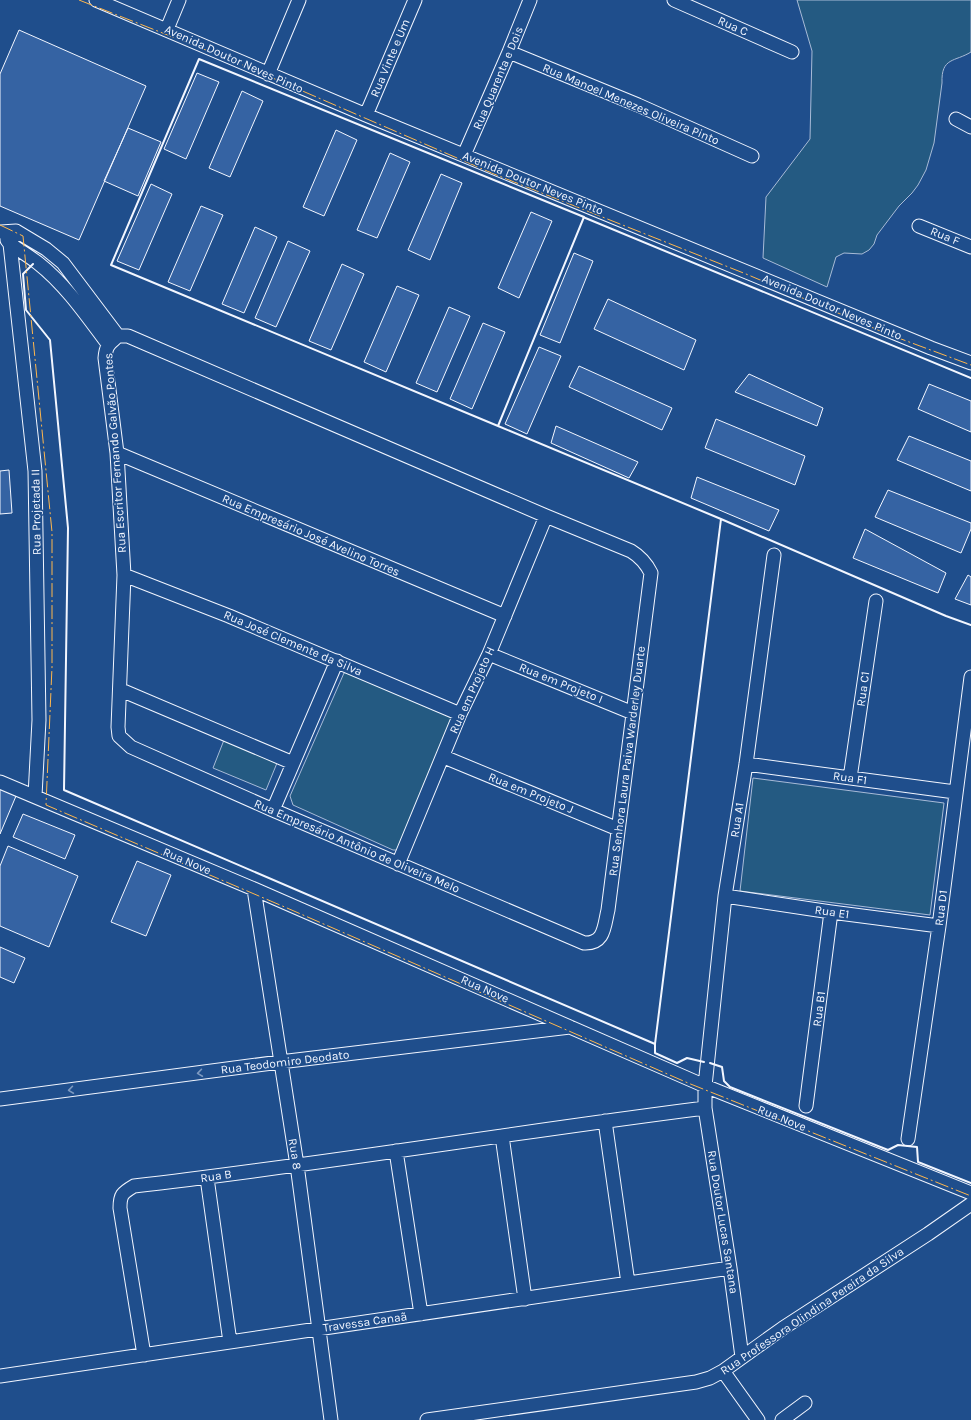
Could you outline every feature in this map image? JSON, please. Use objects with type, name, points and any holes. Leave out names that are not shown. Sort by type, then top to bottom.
[{"type":"street","name":"Avenida Doutor Neves Pinto","points":[[96,0],[366,115],[931,348],[971,363]]},
{"type":"street","points":[[167,29],[180,0]]},
{"type":"street","points":[[268,74],[299,0]]},
{"type":"street","name":"Rua Vinte e Um","points":[[366,115],[414,0]]},
{"type":"street","name":"Rua Quarenta e Dois","points":[[464,155],[510,52],[530,0]]},
{"type":"street","name":"Rua C","points":[[674,0],[792,52]]},
{"type":"street","name":"Rua Manoel Menezes Oliveira Pinto","points":[[510,52],[638,105],[752,156]]},
{"type":"street","points":[[956,119],[971,127]]},
{"type":"street","name":"Rua F","points":[[919,226],[971,246]]},
{"type":"street","points":[[1,231],[16,231],[46,249],[63,263],[113,340]]},
{"type":"street","points":[[1,231],[10,244],[38,262],[52,275],[113,340]]},
{"type":"street","points":[[10,244],[16,231]]},
{"type":"street","name":"Rua Projetada II","points":[[10,244],[35,470],[38,720],[35,796]]},
{"type":"street","points":[[38,262],[46,249]]},
{"type":"street","points":[[113,340],[128,336],[546,516]]},
{"type":"street","name":"Rua Escritor Fernando Galvão Pontes","points":[[113,340],[106,348],[105,358],[117,453],[124,575],[118,727],[119,736],[124,742]]},
{"type":"street","name":"Rua Empresário José Avelino Torres","points":[[117,453],[505,616]]},
{"type":"street","name":"Rua Senhora Laura Paiva Warderley Duarte","points":[[546,516],[631,550],[642,557],[651,574],[608,910],[602,935],[598,940],[592,943]]},
{"type":"street","name":"Rua em Projeto H","points":[[398,864],[444,757],[460,714],[505,616],[546,516]]},
{"type":"street","name":"Rua A1","points":[[705,1086],[725,896],[746,764],[774,555]]},
{"type":"street","name":"Rua José Clemente da Silva","points":[[124,575],[337,661],[460,714]]},
{"type":"street","name":"Rua C1","points":[[850,778],[876,601]]},
{"type":"street","name":"Rua em Projeto I","points":[[488,654],[633,713]]},
{"type":"street","points":[[273,810],[337,661]]},
{"type":"street","name":"Rua D1","points":[[908,1139],[939,926],[955,792],[971,677]]},
{"type":"street","points":[[120,690],[293,763]]},
{"type":"street","name":"Rua Empresário Antônio de Oliveira Melo","points":[[124,742],[131,747],[398,864],[584,943],[592,943]]},
{"type":"street","name":"Rua em Projeto J","points":[[444,757],[618,829]]},
{"type":"street","name":"Rua F1","points":[[746,764],[955,792]]},
{"type":"street","name":"Rua Nove","points":[[0,782],[254,889],[705,1086],[971,1193]]},
{"type":"street","name":"Rua 8","points":[[254,889],[297,1164],[331,1420]]},
{"type":"street","name":"Rua E1","points":[[725,896],[939,926]]},
{"type":"street","name":"Rua B1","points":[[806,1106],[831,912]]},
{"type":"street","name":"Rua Teodomiro Deodato","points":[[0,1100],[280,1062],[570,1026]]},
{"type":"street","name":"Rua Doutor Lucas Santana","points":[[705,1086],[705,1108],[730,1268],[742,1357]]},
{"type":"street","name":"Rua B","points":[[144,1355],[120,1208],[120,1198],[124,1192],[134,1186],[206,1178],[297,1164],[705,1108]]},
{"type":"street","points":[[605,1121],[628,1284]]},
{"type":"street","points":[[502,1136],[525,1299]]},
{"type":"street","points":[[396,1151],[421,1314]]},
{"type":"street","points":[[206,1178],[230,1342]]},
{"type":"street","name":"Rua Professora Olindina Pereira da Silva","points":[[427,1420],[696,1382],[710,1378],[723,1371],[783,1328],[928,1234],[971,1204]]},
{"type":"street","name":"Travessa Canaã","points":[[0,1376],[730,1268]]},
{"type":"street","points":[[723,1371],[758,1420]]},
{"type":"street","points":[[782,1420],[805,1403]]},
{"type":"shaded area","points":[[797,0],[971,0],[971,52],[950,62],[944,69],[934,143],[926,170],[912,193],[899,206],[877,235],[874,244],[869,250],[862,254],[844,253],[836,257],[827,287],[763,258],[766,197],[810,139],[812,51]]},
{"type":"shaded area","points":[[355,670],[454,712],[402,850],[393,850],[293,805],[290,796],[344,673]]},
{"type":"shaded area","points":[[224,740],[277,763],[266,790],[213,768]]},
{"type":"shaded area","points":[[753,778],[944,803],[930,915],[740,891]]},
{"type":"building","points":[[19,30],[146,86],[79,240],[0,206],[0,74]]},
{"type":"building","points":[[197,73],[219,82],[186,159],[164,149]]},
{"type":"building","points":[[242,91],[263,101],[230,177],[209,168]]},
{"type":"building","points":[[128,128],[161,142],[138,196],[104,181]]},
{"type":"building","points":[[336,130],[357,140],[324,216],[303,207]]},
{"type":"building","points":[[390,153],[410,162],[377,238],[357,230]]},
{"type":"building","points":[[441,174],[462,183],[430,260],[408,250]]},
{"type":"building","points":[[151,184],[172,194],[139,270],[117,261]]},
{"type":"building","points":[[201,206],[223,215],[190,291],[168,282]]},
{"type":"building","points":[[531,212],[552,221],[519,298],[498,288]]},
{"type":"building","points":[[255,227],[277,237],[244,313],[222,304]]},
{"type":"building","points":[[288,241],[310,251],[276,327],[255,318]]},
{"type":"building","points":[[574,253],[593,261],[560,343],[540,335]]},
{"type":"building","points":[[342,264],[364,274],[331,350],[309,341]]},
{"type":"building","points":[[397,286],[419,295],[386,372],[364,362]]},
{"type":"building","points":[[608,299],[696,340],[684,370],[594,329]]},
{"type":"building","points":[[449,307],[470,316],[437,392],[416,383]]},
{"type":"building","points":[[483,323],[505,332],[472,409],[450,399]]},
{"type":"building","points":[[539,347],[561,356],[527,434],[505,424]]},
{"type":"building","points":[[579,366],[672,408],[662,430],[569,387]]},
{"type":"building","points":[[749,374],[823,408],[817,426],[735,392]]},
{"type":"building","points":[[929,384],[971,401],[971,432],[918,409]]},
{"type":"building","points":[[716,419],[805,456],[795,485],[705,448]]},
{"type":"building","points":[[556,426],[638,462],[629,478],[551,443]]},
{"type":"building","points":[[909,436],[971,461],[971,491],[897,460]]},
{"type":"building","points":[[9,470],[12,513],[0,514],[0,471]]},
{"type":"building","points":[[697,477],[779,510],[769,531],[691,498]]},
{"type":"building","points":[[888,490],[971,523],[971,529],[961,553],[875,517]]},
{"type":"building","points":[[865,529],[946,573],[938,593],[853,558]]},
{"type":"building","points":[[968,575],[971,577],[971,605],[955,599]]},
{"type":"building","points":[[0,789],[16,796],[0,834]]},
{"type":"building","points":[[23,814],[75,835],[65,859],[13,837]]},
{"type":"building","points":[[8,846],[78,876],[49,947],[0,926],[0,866]]},
{"type":"building","points":[[137,861],[171,875],[146,936],[111,922]]},
{"type":"building","points":[[0,947],[25,958],[14,983],[0,977]]},
{"type":"wall","points":[[199,59],[584,217],[498,426],[111,265],[199,59]]},
{"type":"wall","points":[[583,217],[971,378]]},
{"type":"wall","points":[[33,264],[23,274],[26,310],[50,340],[68,528],[64,790],[655,1044],[721,519],[498,426]]},
{"type":"wall","points":[[721,519],[946,616],[971,625]]},
{"type":"wall","points":[[655,1044],[655,1053],[677,1063],[687,1058],[704,1062]]},
{"type":"wall","points":[[710,1063],[722,1067],[724,1081],[730,1087],[888,1150],[898,1145],[917,1147],[918,1162],[971,1183]]},
{"type":"power","points":[[79,0],[231,60],[494,174],[746,274],[885,333],[971,365]]},
{"type":"power","points":[[0,225],[23,236],[52,532],[52,667],[46,805],[287,908],[688,1083],[971,1196]]}]
